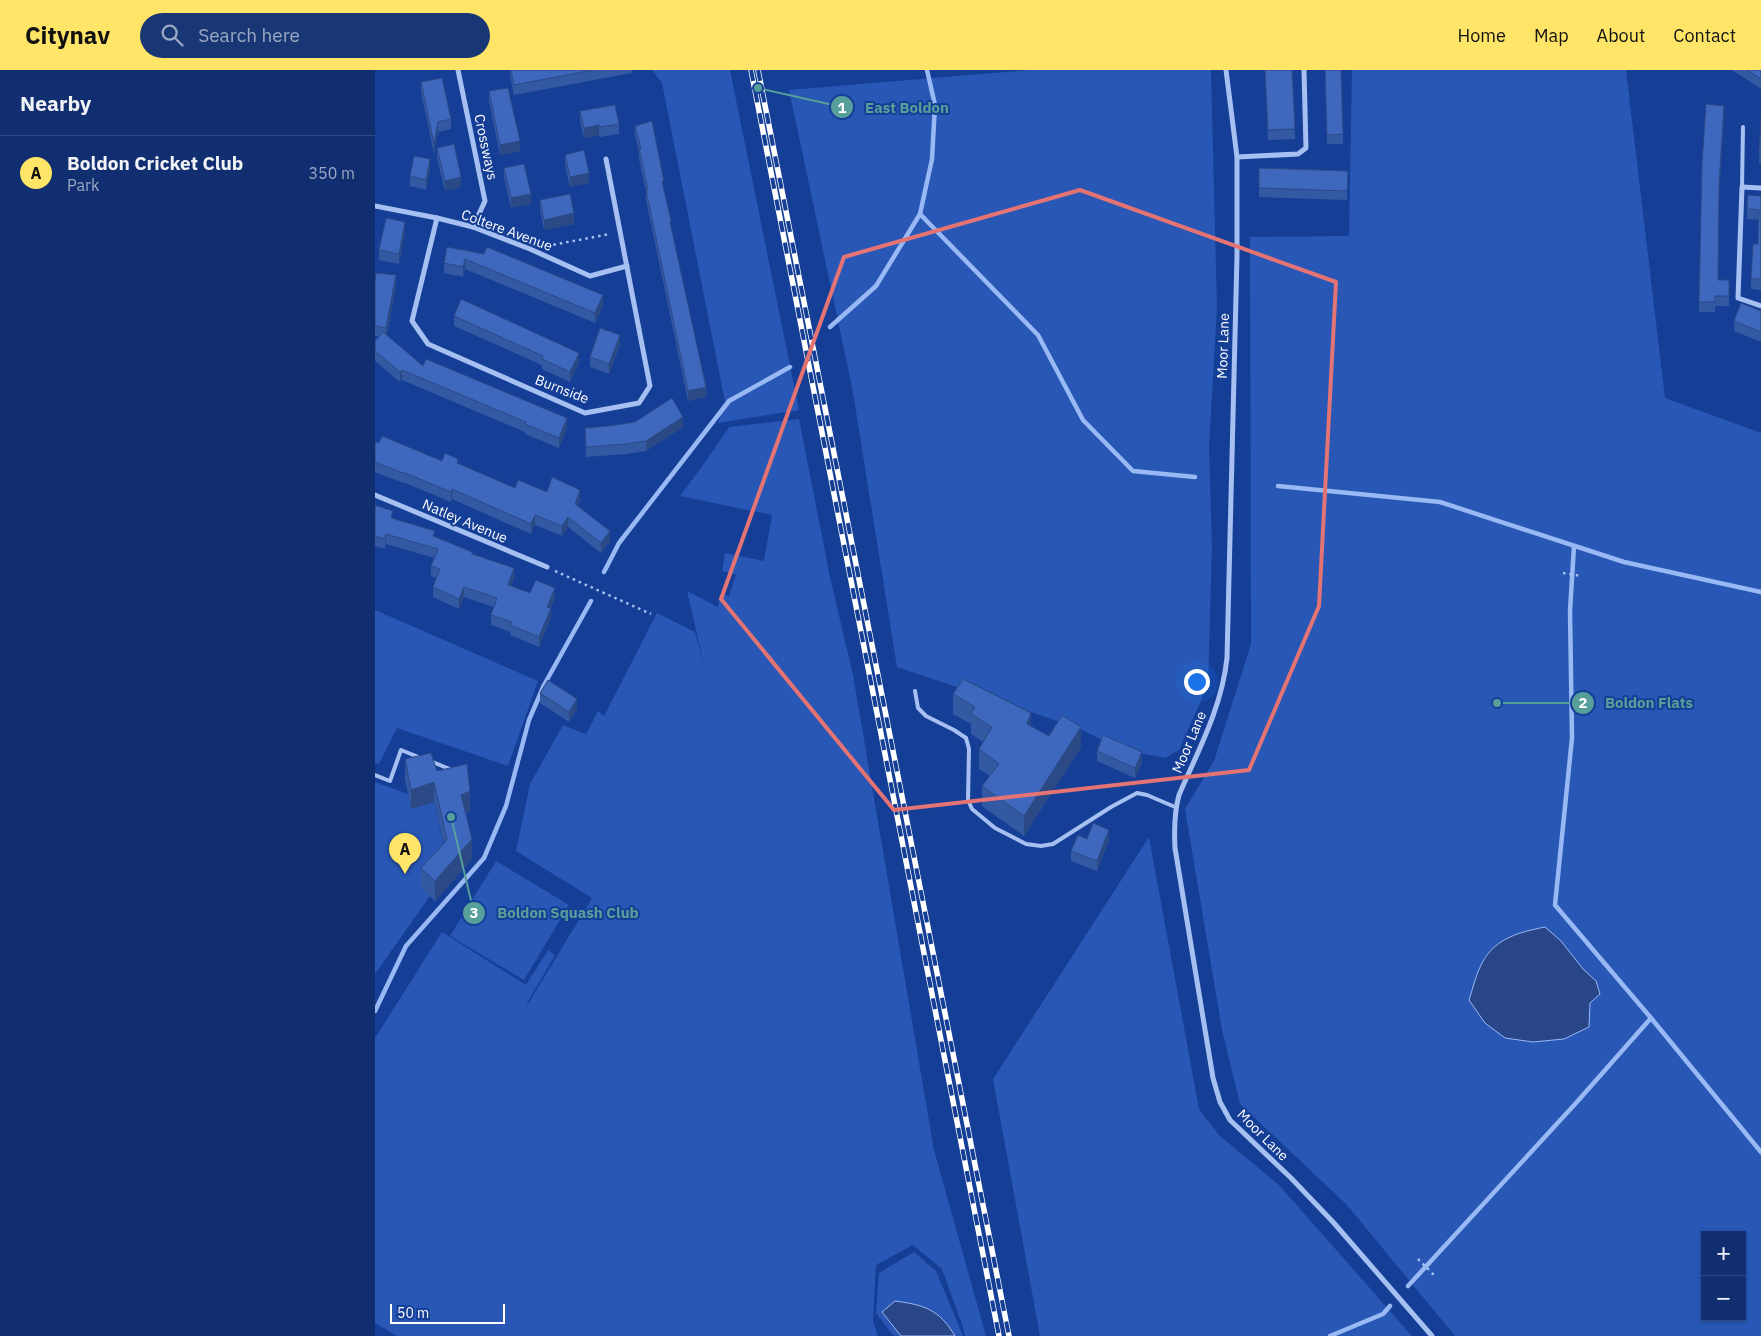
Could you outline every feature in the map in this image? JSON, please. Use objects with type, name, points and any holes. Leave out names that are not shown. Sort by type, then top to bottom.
[{"type":"street","name":"Crossways","points":[[458,70],[485,201],[473,227]]},
{"type":"street","name":"Moor Lane","points":[[1226,70],[1237,157],[1237,256],[1227,658],[1225,680],[1219,702],[1175,807],[1173,827],[1175,848],[1213,1078],[1220,1102],[1230,1120],[1291,1178],[1333,1222],[1432,1336]]},
{"type":"street","points":[[1237,157],[1298,154],[1306,148],[1304,70]]},
{"type":"street","name":"Burnside","points":[[437,218],[412,321],[428,344],[585,413],[639,403],[650,386],[606,159]]},
{"type":"street","points":[[1761,188],[1742,187],[1738,298],[1761,306]]},
{"type":"street","name":"Coltere Avenue","points":[[375,206],[473,227],[530,249],[590,276],[627,266]]},
{"type":"street","name":"Natley Avenue","points":[[375,495],[547,567]]},
{"type":"lane","points":[[1742,187],[1743,127]]},
{"type":"lane","points":[[915,691],[918,708],[926,716],[966,738],[969,749],[968,800],[972,809],[995,828],[1026,844],[1041,846],[1053,844],[1111,806],[1137,793],[1147,795],[1175,807]]},
{"type":"lane","points":[[375,776],[390,781],[401,750],[460,773]]},
{"type":"path","points":[[530,249],[620,232]]},
{"type":"path","points":[[547,567],[651,614]]},
{"type":"path","points":[[1563,573],[1582,576]]},
{"type":"path","points":[[1418,1259],[1433,1275]]},
{"type":"highlighted area","points":[[1080,190],[1336,282],[1319,606],[1249,770],[894,810],[721,599],[844,257]]},
{"type":"shaded area","points":[[652,70],[730,70],[799,410],[718,423],[725,402],[662,83]]},
{"type":"shaded area","points":[[1031,70],[1211,70],[1217,308],[1209,447],[1212,546],[1208,685],[1179,750],[1165,758],[1119,749],[1081,729],[897,667],[852,387],[789,90]]},
{"type":"shaded area","points":[[1352,70],[1626,70],[1665,398],[1761,433],[1761,1336],[1455,1336],[1347,1205],[1240,1104],[1222,1030],[1185,809],[1214,761],[1251,644],[1250,237],[1349,236]]},
{"type":"shaded area","points":[[799,419],[830,577],[853,675],[934,1150],[986,1336],[965,1336],[942,1269],[913,1245],[876,1265],[873,1321],[878,1336],[397,1336],[375,1323],[375,1038],[442,932],[526,985],[548,950],[555,955],[528,1004],[592,898],[516,851],[530,784],[563,725],[586,734],[598,711],[604,716],[657,613],[695,632],[704,665],[687,591],[718,607],[720,594],[729,596],[736,575],[722,571],[725,553],[764,561],[772,515],[680,496],[729,427]]},
{"type":"shaded area","points":[[375,610],[538,681],[508,766],[397,728],[379,764],[375,763]]},
{"type":"shaded area","points":[[375,782],[408,794],[411,809],[434,802],[447,860],[430,896],[375,974]]},
{"type":"shaded area","points":[[1149,837],[1199,1109],[1219,1135],[1279,1185],[1412,1336],[1040,1336],[993,1079]]},
{"type":"shaded area","points":[[496,861],[569,905],[524,980],[450,936]]},
{"type":"shaded area","points":[[1545,927],[1561,941],[1583,969],[1596,981],[1600,994],[1590,1003],[1589,1027],[1564,1039],[1533,1042],[1505,1038],[1485,1023],[1469,1000],[1476,976],[1487,954],[1501,942],[1526,931]]},
{"type":"shaded area","points":[[914,1252],[936,1271],[963,1336],[895,1336],[876,1313],[879,1273]]},
{"type":"shaded area","points":[[895,1301],[914,1304],[937,1314],[955,1336],[901,1336],[882,1312]]},
{"type":"building","points":[[511,70],[593,70],[514,85]]},
{"type":"building","points":[[1265,70],[1292,70],[1295,129],[1268,130]]},
{"type":"building","points":[[1325,70],[1341,70],[1343,134],[1327,135]]},
{"type":"building","points":[[1747,70],[1761,70],[1761,79]]},
{"type":"building","points":[[442,78],[451,119],[438,122],[434,144],[421,82]]},
{"type":"building","points":[[508,88],[520,141],[500,145],[489,91]]},
{"type":"building","points":[[1706,104],[1724,106],[1719,185],[1718,280],[1729,280],[1729,296],[1715,296],[1715,302],[1699,302],[1702,164]]},
{"type":"building","points":[[615,105],[619,124],[584,128],[580,111]]},
{"type":"building","points":[[1761,118],[1761,153],[1759,153]]},
{"type":"building","points":[[652,121],[670,222],[706,387],[688,391],[646,190],[648,190],[639,149],[641,149],[635,126]]},
{"type":"building","points":[[454,144],[461,177],[445,181],[437,148]]},
{"type":"building","points":[[584,150],[589,173],[570,177],[565,155]]},
{"type":"building","points":[[414,156],[430,159],[426,180],[410,176]]},
{"type":"building","points":[[524,164],[531,194],[511,198],[504,168]]},
{"type":"building","points":[[1259,168],[1348,171],[1347,191],[1259,188]]},
{"type":"building","points":[[570,194],[574,213],[544,220],[540,200]]},
{"type":"building","points":[[1748,195],[1761,196],[1761,279],[1751,279],[1753,244],[1758,244],[1759,210],[1747,209]]},
{"type":"building","points":[[386,218],[405,222],[399,254],[379,250]]},
{"type":"building","points":[[447,247],[484,254],[487,247],[603,295],[595,313],[465,259],[463,267],[444,263]]},
{"type":"building","points":[[376,273],[396,275],[386,328],[375,326]]},
{"type":"building","points":[[461,299],[579,353],[570,372],[542,359],[543,356],[454,316]]},
{"type":"building","points":[[1741,303],[1761,311],[1761,332],[1734,321]]},
{"type":"building","points":[[600,328],[620,335],[609,364],[590,357]]},
{"type":"building","points":[[383,332],[423,366],[426,359],[567,418],[559,438],[525,424],[526,422],[402,370],[400,372],[375,351],[375,341]]},
{"type":"building","points":[[672,398],[683,417],[646,441],[586,447],[585,428],[635,422]]},
{"type":"building","points":[[382,436],[442,461],[445,453],[458,459],[457,463],[515,488],[518,480],[547,492],[552,477],[580,490],[575,504],[610,531],[601,543],[568,517],[562,526],[535,515],[531,524],[452,489],[451,492],[375,462],[375,442],[379,443]]},
{"type":"building","points":[[375,505],[393,511],[391,518],[435,531],[433,536],[472,552],[472,554],[514,568],[508,585],[530,593],[536,580],[555,588],[547,607],[551,608],[539,637],[510,625],[512,622],[491,615],[497,598],[464,587],[459,599],[433,587],[440,569],[431,566],[438,549],[386,534],[385,539],[375,536]]},
{"type":"building","points":[[963,679],[1031,713],[1027,724],[1049,736],[1062,715],[1081,727],[1024,816],[982,786],[999,764],[979,749],[992,727],[971,714],[975,707],[953,694]]},
{"type":"building","points":[[548,680],[577,699],[569,712],[540,693]]},
{"type":"building","points":[[1103,735],[1142,752],[1135,768],[1097,751]]},
{"type":"building","points":[[431,753],[437,771],[467,764],[470,791],[461,795],[472,839],[435,881],[421,868],[447,840],[434,782],[411,790],[405,759]]},
{"type":"building","points":[[1093,823],[1109,830],[1097,861],[1071,851],[1078,835],[1087,839]]},
{"type":"waterway","points":[[830,327],[876,286],[920,214],[932,159],[935,105],[927,70]]},
{"type":"waterway","points":[[920,214],[1038,335],[1083,420],[1133,471],[1195,477]]},
{"type":"waterway","points":[[604,572],[619,543],[729,401],[790,367]]},
{"type":"waterway","points":[[1278,486],[1440,502],[1624,562],[1761,592]]},
{"type":"waterway","points":[[1408,1286],[1576,1103],[1651,1018],[1555,905],[1572,738],[1570,611],[1574,546]]},
{"type":"waterway","points":[[375,1011],[406,946],[484,858],[506,806],[529,720],[544,685],[591,601]]},
{"type":"waterway","points":[[1651,1018],[1761,1152]]},
{"type":"waterway","points":[[1330,1336],[1383,1314],[1390,1306]]},
{"type":"railway","points":[[751,70],[999,1336]]},
{"type":"railway","points":[[758,70],[1009,1336]]},
{"type":"place","name":"East Boldon","points":[[758,88]]},
{"type":"place","name":"Boldon Flats","points":[[1497,703]]},
{"type":"place","name":"Boldon Squash Club","points":[[451,817]]},
{"type":"place","name":"Boldon Cricket Club","points":[[405,874]]}]
